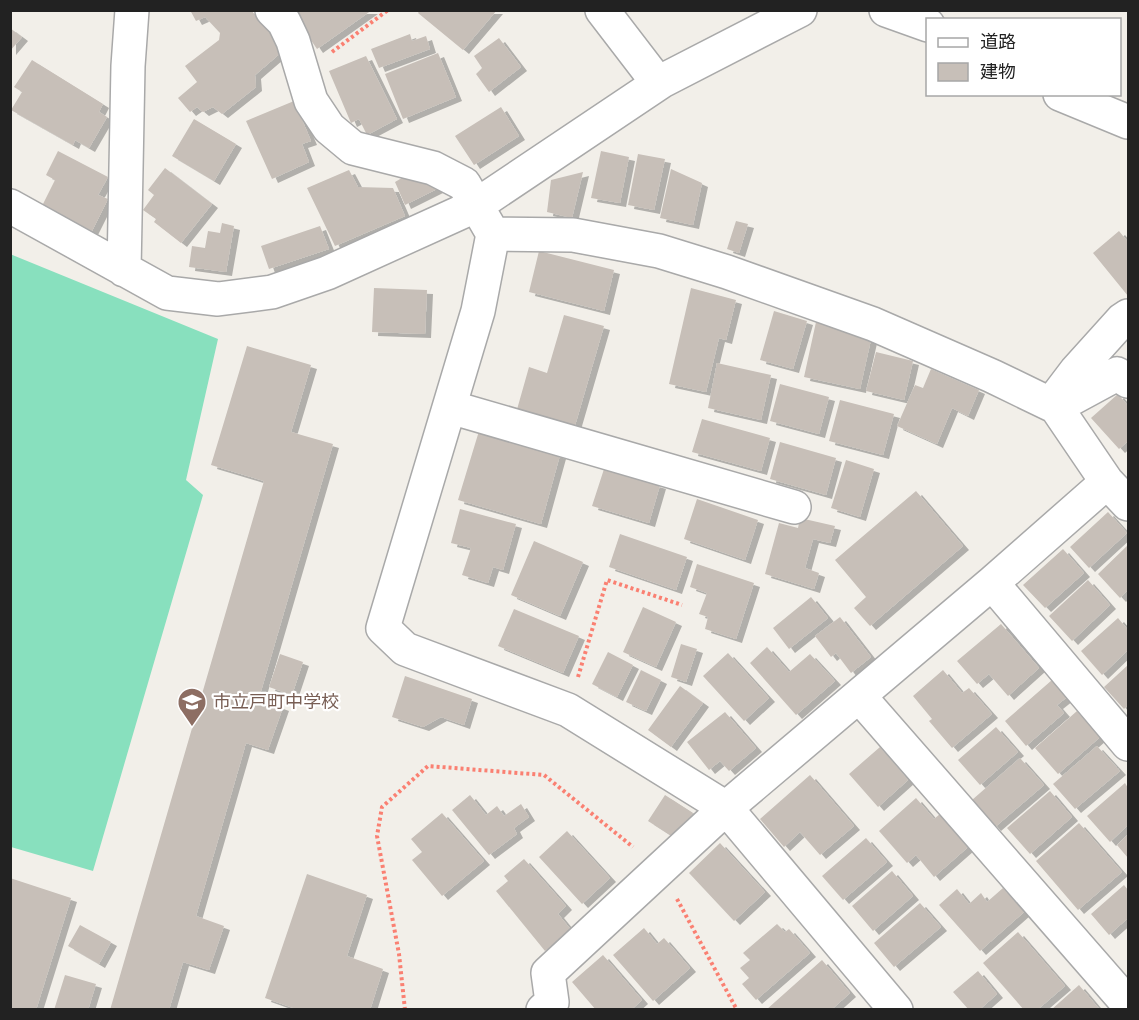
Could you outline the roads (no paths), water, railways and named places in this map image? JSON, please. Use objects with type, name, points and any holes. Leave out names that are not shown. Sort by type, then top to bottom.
[{"type":"street","points":[[124,270],[128,66],[132,10]]},
{"type":"street","points":[[272,10],[284,22],[293,41],[311,101],[329,128],[353,148],[433,168],[464,184],[493,234],[478,311],[383,628],[405,649],[568,710],[726,808],[896,1010]]},
{"type":"street","points":[[602,10],[658,83]]},
{"type":"street","points":[[10,206],[167,293],[218,299],[272,292],[327,273],[477,205],[658,83],[800,10]]},
{"type":"street","points":[[886,10],[926,25]]},
{"type":"street","points":[[1065,96],[1128,122]]},
{"type":"street","points":[[493,234],[573,235],[659,251],[727,272],[873,324],[1054,406],[1118,493],[992,583],[726,808],[548,973],[552,1002],[543,1010]]},
{"type":"street","points":[[1054,406],[1076,371],[1128,316]]},
{"type":"street","points":[[1054,406],[1117,374],[1128,381]]},
{"type":"street","points":[[450,407],[794,507]]},
{"type":"street","points":[[992,583],[1128,744]]},
{"type":"street","points":[[858,696],[1128,1004]]},
{"type":"place","name":"市立戸町中学校","points":[[192,728]]}]
